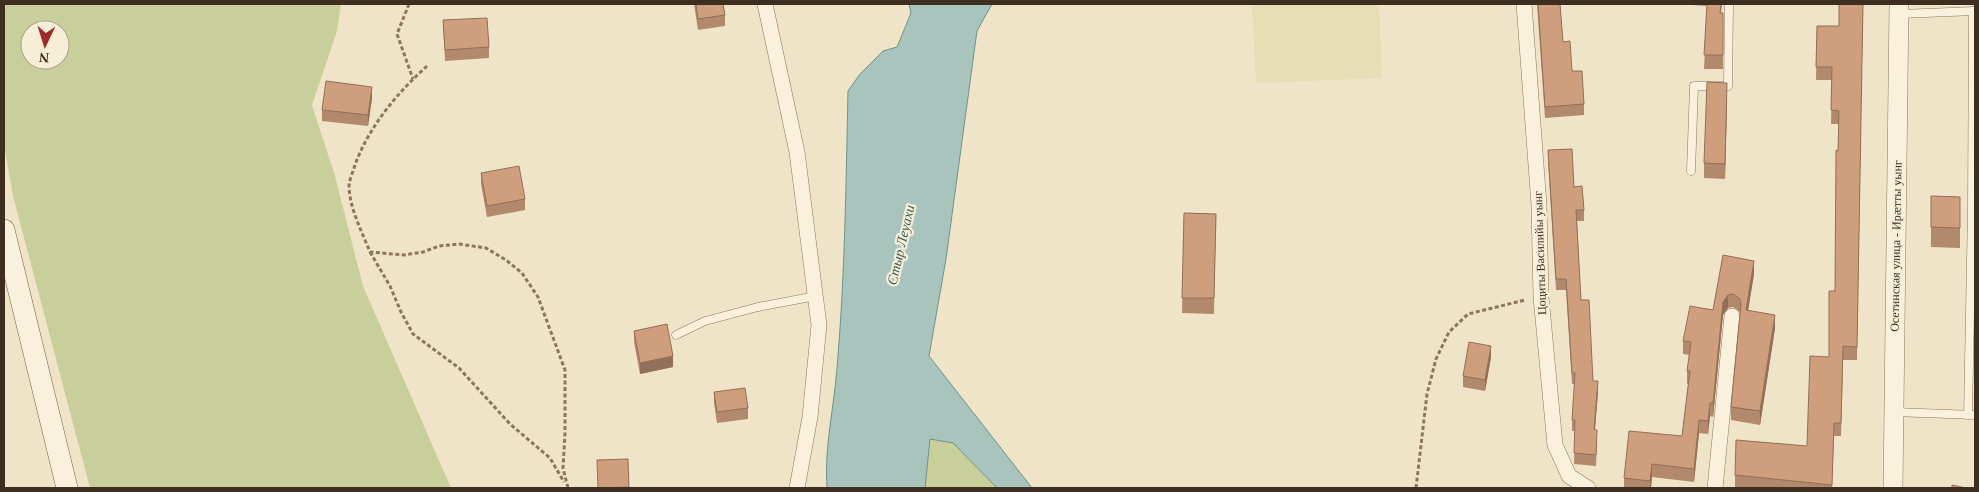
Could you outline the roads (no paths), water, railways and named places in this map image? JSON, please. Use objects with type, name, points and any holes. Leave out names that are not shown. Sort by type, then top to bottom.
[{"type":"main road","points":[[4,230],[67,488]]},
{"type":"street","points":[[765,4],[797,152],[819,324],[810,417],[797,488]]},
{"type":"street","name":"Цоциты Василийы уынг","points":[[1524,4],[1540,205],[1541,297],[1555,445],[1569,476],[1588,488]]},
{"type":"street","name":"Осетинская улица - Ирæтты уынг","points":[[1893,488],[1899,9]]},
{"type":"street","points":[[1715,488],[1732,316]]},
{"type":"lane","points":[[1691,171],[1694,86],[1728,86],[1729,4]]},
{"type":"lane","points":[[1894,412],[1972,415],[1974,11],[1899,9]]},
{"type":"lane","points":[[676,335],[705,321],[758,307],[816,296]]},
{"type":"water","name":"Стыр Леуахи","points":[[909,4],[992,4],[977,31],[946,259],[929,356],[1032,488],[997,488],[953,443],[930,439],[925,488],[827,488],[828,443],[837,368],[842,299],[848,91],[860,74],[883,51],[897,47],[911,13]]}]
